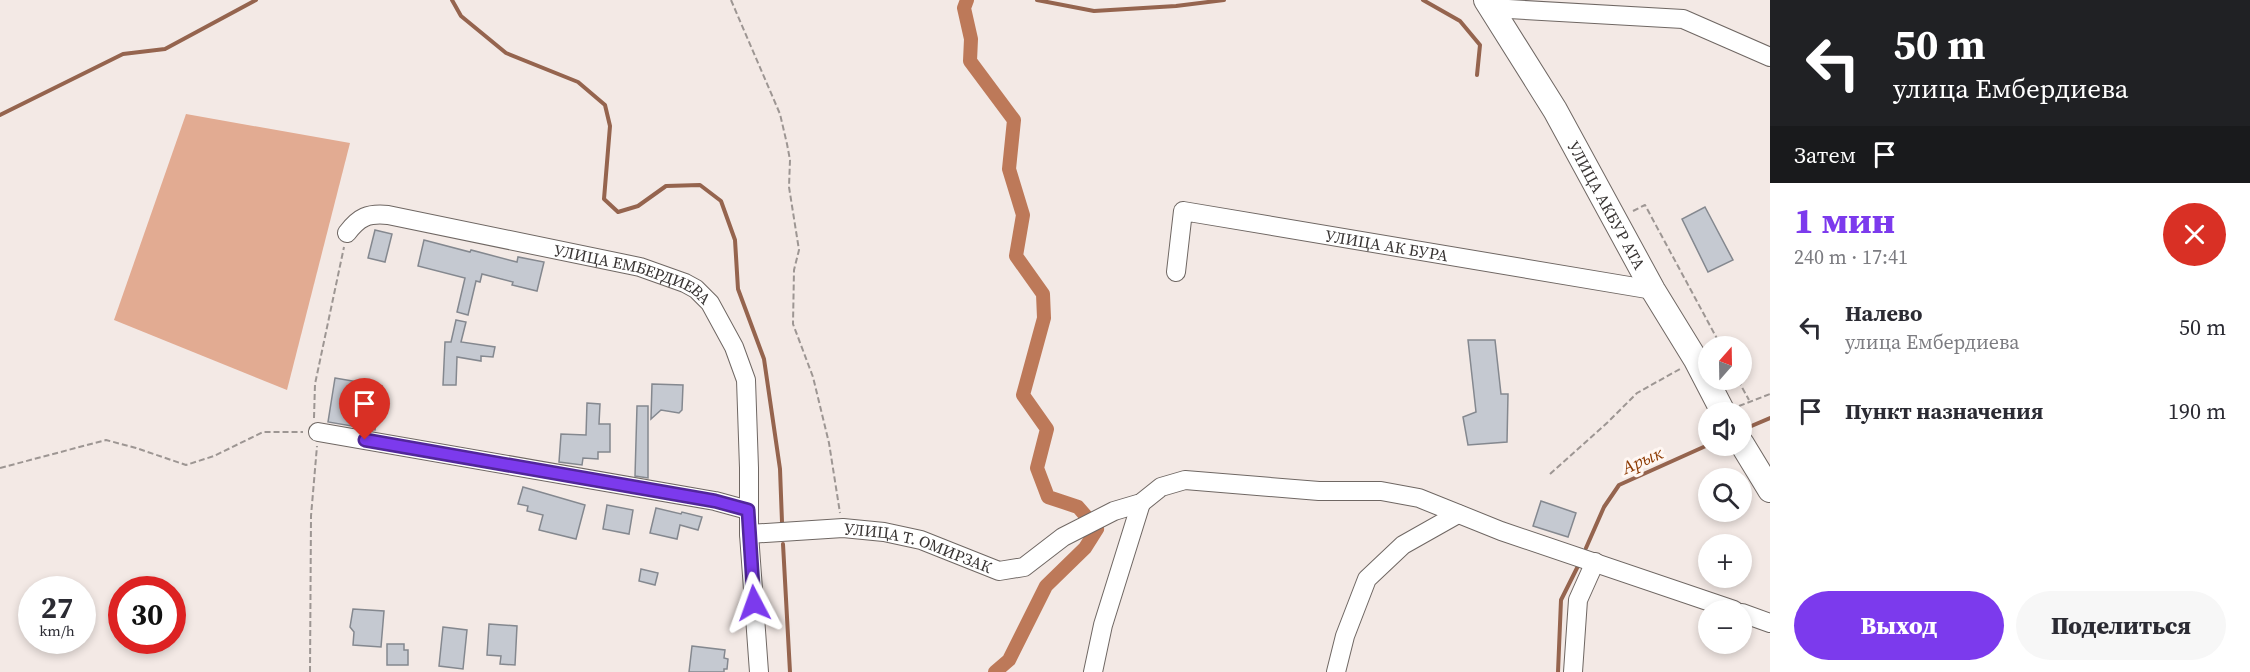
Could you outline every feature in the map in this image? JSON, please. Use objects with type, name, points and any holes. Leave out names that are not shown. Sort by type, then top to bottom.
[{"type":"main road","name":"УЛИЦА АКБУР АТА","points":[[1489,4],[1555,110],[1653,290],[1724,402]]},
{"type":"main road","points":[[1750,456],[1769,486]]},
{"type":"street","points":[[1489,4],[1683,20],[1770,57]]},
{"type":"street","name":"УЛИЦА АК БУРА","points":[[1176,272],[1183,211],[1653,290]]},
{"type":"street","name":"УЛИЦА ЕМБЕРДИЕВА","points":[[347,232],[366,215],[388,215],[640,267],[663,274],[696,289],[715,310],[734,347],[746,380],[749,534],[759,672]]},
{"type":"street","points":[[318,432],[715,501],[748,510]]},
{"type":"street","name":"УЛИЦА Т. ОМИРЗАК","points":[[749,534],[843,528],[884,532],[921,540],[999,571],[1024,567],[1064,537],[1114,511],[1141,503],[1161,488],[1185,480],[1319,491],[1381,491],[1419,498],[1501,531],[1595,562]]},
{"type":"street","points":[[1093,672],[1103,625],[1141,503]]},
{"type":"street","points":[[1336,672],[1345,636],[1367,579],[1403,545],[1458,514]]},
{"type":"street","points":[[1573,672],[1578,600],[1595,562],[1705,600]]},
{"type":"street","points":[[1752,617],[1770,623]]},
{"type":"path","points":[[731,0],[780,114],[787,144],[790,160],[789,187],[799,250],[794,270],[793,324],[813,377],[829,443],[843,528]]},
{"type":"path","points":[[1615,220],[1645,205],[1715,336]]},
{"type":"path","points":[[310,672],[310,516],[318,432],[314,426],[315,384],[347,232]]},
{"type":"path","points":[[1550,474],[1637,393],[1696,360]]},
{"type":"path","points":[[1744,390],[1749,400]]},
{"type":"path","points":[[1745,402],[1770,394]]},
{"type":"path","points":[[0,468],[106,440],[186,465],[214,456],[263,432],[318,432]]},
{"type":"shaded area","points":[[186,114],[350,143],[287,390],[114,320]]},
{"type":"building","points":[[1705,207],[1733,260],[1708,272],[1682,219]]},
{"type":"building","points":[[375,230],[392,234],[385,262],[368,258]]},
{"type":"building","points":[[424,240],[517,262],[518,257],[544,262],[537,291],[482,274],[480,282],[476,281],[468,315],[457,312],[465,278],[418,266]]},
{"type":"building","points":[[456,320],[466,322],[461,342],[495,347],[493,357],[481,356],[481,361],[457,357],[456,385],[443,385],[445,342],[451,342]]},
{"type":"building","points":[[1468,340],[1495,340],[1501,394],[1508,394],[1507,442],[1468,445],[1463,417],[1476,412]]},
{"type":"building","points":[[335,378],[382,386],[380,396],[384,401],[379,404],[375,430],[328,422]]},
{"type":"building","points":[[652,384],[683,385],[682,410],[679,413],[661,410],[651,419]]},
{"type":"building","points":[[587,403],[600,404],[599,424],[610,424],[610,452],[598,452],[598,459],[583,458],[582,465],[559,462],[561,434],[586,435]]},
{"type":"building","points":[[637,406],[648,406],[648,478],[635,476]]},
{"type":"building","points":[[523,487],[585,505],[576,539],[539,530],[543,515],[527,511],[528,506],[518,504]]},
{"type":"building","points":[[1541,501],[1576,513],[1568,537],[1533,526]]},
{"type":"building","points":[[607,505],[633,510],[629,534],[603,529]]},
{"type":"building","points":[[656,508],[702,517],[698,530],[680,525],[677,539],[650,533]]},
{"type":"building","points":[[641,569],[658,573],[655,585],[639,581]]},
{"type":"building","points":[[353,609],[384,611],[381,647],[353,645],[354,632],[350,627]]},
{"type":"building","points":[[489,624],[517,626],[515,665],[500,664],[501,656],[487,655]]},
{"type":"building","points":[[443,627],[467,630],[463,669],[439,666]]},
{"type":"building","points":[[387,644],[404,644],[404,650],[408,650],[408,665],[387,665]]},
{"type":"building","points":[[692,646],[725,650],[724,658],[728,659],[727,669],[724,669],[724,672],[689,672]]},
{"type":"waterway","points":[[0,115],[123,54],[165,49],[256,0]]},
{"type":"waterway","points":[[452,0],[461,16],[506,53],[578,82],[605,105],[610,126],[604,199],[618,212],[638,206],[666,186],[700,185],[721,201],[735,240],[738,289],[764,359],[780,469],[782,522]]},
{"type":"waterway","points":[[967,0],[964,8],[971,39],[970,61],[1014,120],[1009,169],[1023,215],[1016,256],[1043,294],[1044,318],[1023,395],[1047,429],[1037,468],[1048,497],[1078,507],[1097,529],[1085,548],[1046,586],[1009,660],[995,672]]},
{"type":"waterway","points":[[1037,0],[1094,11],[1176,6],[1224,0]]},
{"type":"waterway","points":[[1423,0],[1460,21],[1480,45],[1477,75]]},
{"type":"waterway","name":"Арык","points":[[1752,426],[1770,418]]},
{"type":"waterway","name":"Арык","points":[[1586,548],[1604,507],[1619,485],[1698,449]]},
{"type":"waterway","points":[[783,544],[790,672]]},
{"type":"waterway","name":"Арык","points":[[1558,672],[1561,600],[1578,566]]},
{"type":"route","points":[[365,440],[715,501],[748,510],[754,603]]}]
